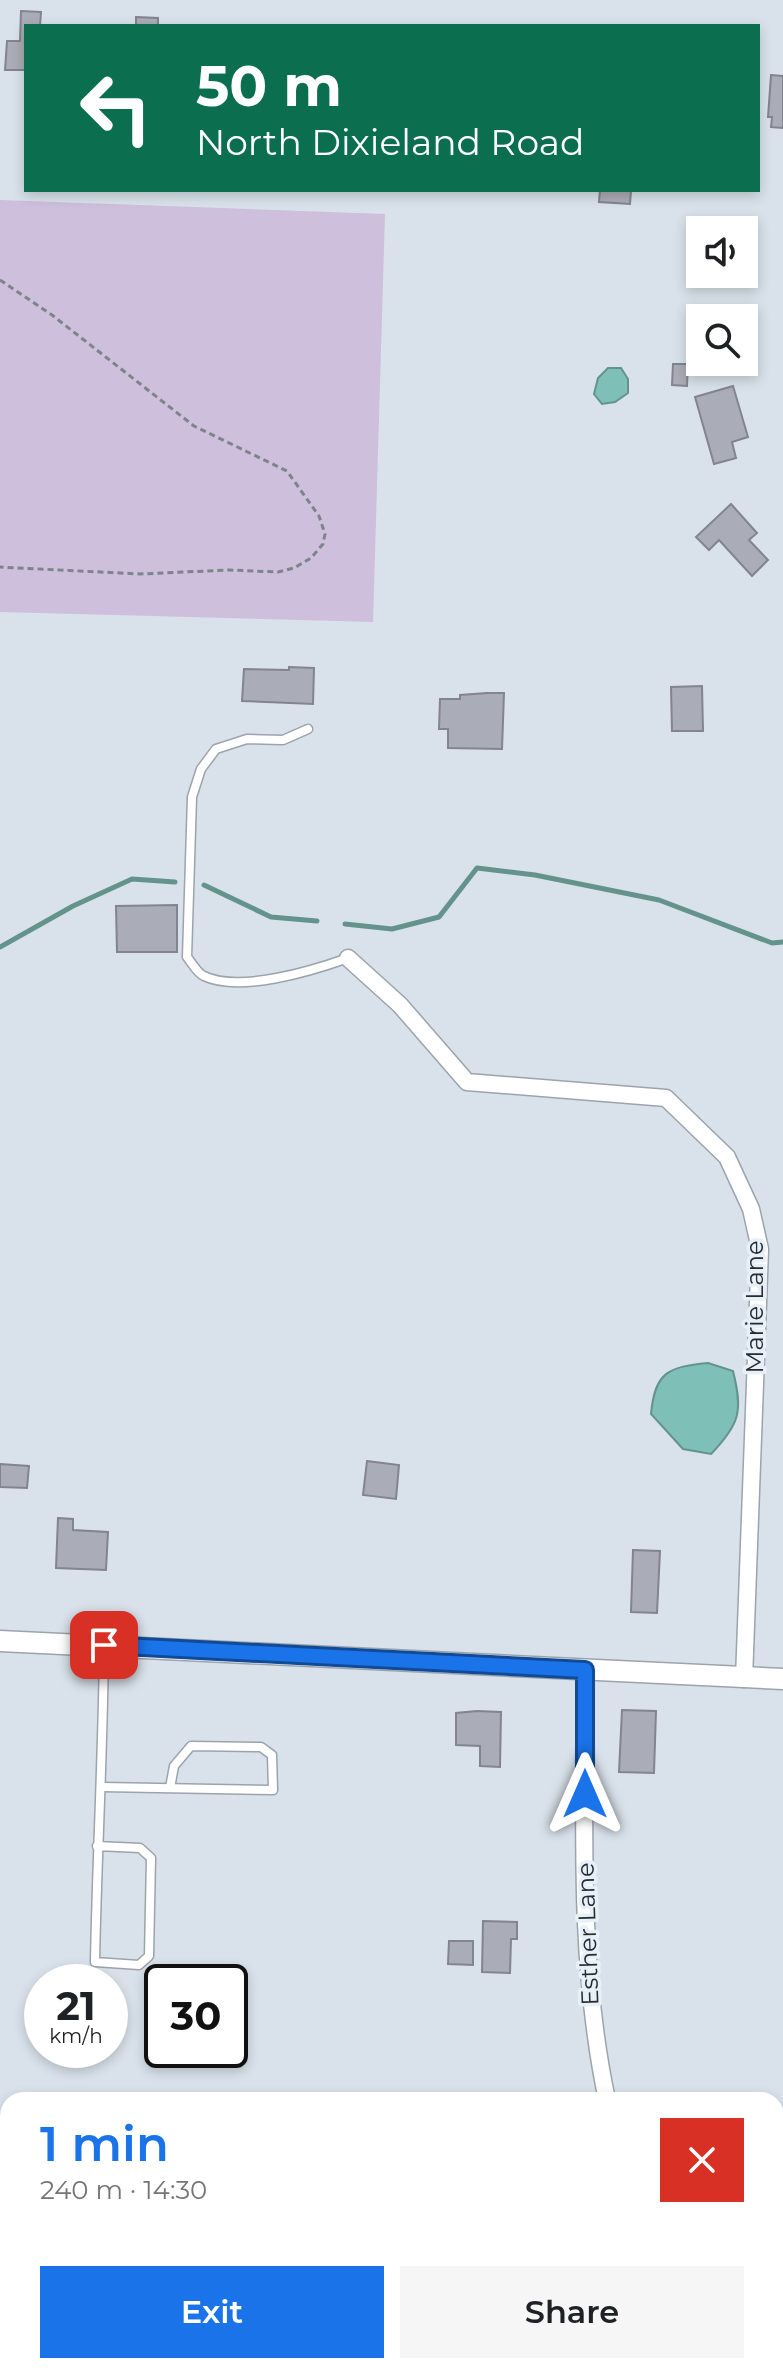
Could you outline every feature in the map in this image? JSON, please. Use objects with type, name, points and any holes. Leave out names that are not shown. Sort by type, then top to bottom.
[{"type":"street","name":"Marie Lane","points":[[348,958],[400,1005],[467,1082],[666,1098],[727,1157],[751,1209],[760,1249],[744,1679]]},
{"type":"street","points":[[0,1641],[783,1679]]},
{"type":"street","name":"Esther Lane","points":[[585,1670],[586,1948],[593,2031],[605,2092]]},
{"type":"lane","points":[[308,729],[283,740],[247,739],[216,749],[201,769],[192,797],[187,957],[201,975],[223,981],[250,981],[316,970],[348,958]]},
{"type":"lane","points":[[97,1846],[140,1848],[151,1858],[149,1956],[139,1965],[95,1962],[97,1846],[102,1787],[104,1645]]},
{"type":"lane","points":[[102,1787],[273,1790],[272,1755],[261,1747],[191,1746],[174,1766],[170,1788]]},
{"type":"path","points":[[0,280],[52,315],[194,426],[287,471],[319,516],[325,534],[320,549],[307,561],[278,572],[229,570],[128,574],[0,567]]},
{"type":"shaded area","points":[[0,200],[385,214],[373,622],[0,612]]},
{"type":"shaded area","points":[[608,368],[621,368],[628,379],[628,393],[615,402],[602,404],[594,394],[598,378]]},
{"type":"shaded area","points":[[708,1363],[733,1371],[738,1397],[733,1425],[711,1454],[683,1449],[651,1414],[656,1388],[666,1374],[683,1367]]},
{"type":"building","points":[[21,11],[41,12],[40,24],[24,24],[24,70],[5,70],[7,41],[20,41]]},
{"type":"building","points":[[136,17],[158,18],[158,24],[136,24]]},
{"type":"building","points":[[771,75],[783,76],[783,128],[771,127],[772,117],[768,117]]},
{"type":"building","points":[[600,192],[631,192],[630,204],[599,202]]},
{"type":"building","points":[[673,364],[686,364],[687,386],[672,385]]},
{"type":"building","points":[[733,386],[748,437],[732,442],[736,458],[714,464],[695,397]]},
{"type":"building","points":[[731,504],[757,533],[749,540],[768,560],[752,576],[719,540],[709,550],[696,537]]},
{"type":"building","points":[[289,667],[314,668],[313,704],[242,701],[244,669],[289,670]]},
{"type":"building","points":[[702,686],[703,731],[672,731],[671,687]]},
{"type":"building","points":[[504,693],[502,749],[448,748],[448,729],[439,729],[440,699],[460,699],[460,695]]},
{"type":"building","points":[[177,905],[177,952],[117,952],[116,906]]},
{"type":"building","points":[[367,1461],[399,1465],[396,1499],[363,1495]]},
{"type":"building","points":[[0,1464],[29,1466],[27,1488],[0,1487]]},
{"type":"building","points":[[58,1518],[73,1519],[73,1530],[108,1532],[106,1570],[56,1568]]},
{"type":"building","points":[[633,1550],[660,1551],[657,1613],[631,1612]]},
{"type":"building","points":[[622,1710],[656,1711],[654,1773],[619,1772]]},
{"type":"building","points":[[501,1712],[500,1767],[480,1766],[480,1746],[456,1745],[456,1713]]},
{"type":"building","points":[[483,1921],[517,1922],[517,1939],[511,1939],[510,1973],[482,1972]]},
{"type":"building","points":[[449,1941],[473,1941],[473,1965],[448,1964]]},
{"type":"waterway","points":[[345,924],[392,929],[439,917],[477,868],[535,875],[659,900],[772,943],[783,942]]},
{"type":"waterway","points":[[0,947],[73,906],[132,879],[175,882]]},
{"type":"waterway","points":[[204,885],[271,917],[317,921]]},
{"type":"route","points":[[104,1645],[585,1670],[585,1794]]}]
